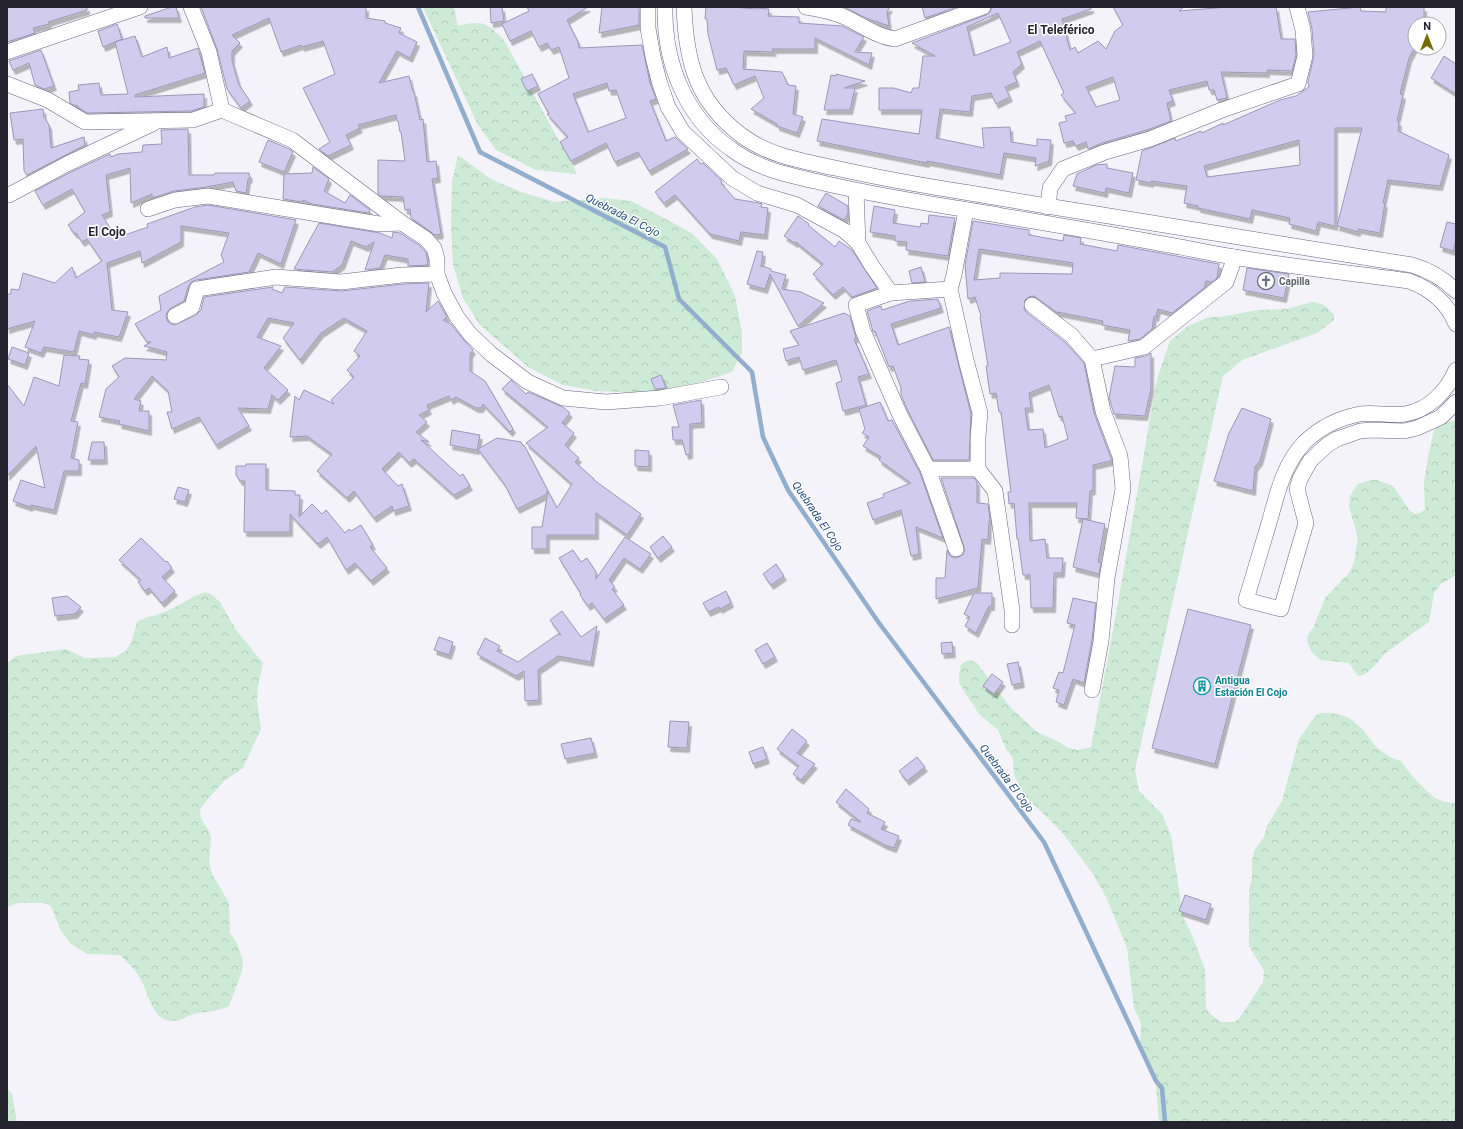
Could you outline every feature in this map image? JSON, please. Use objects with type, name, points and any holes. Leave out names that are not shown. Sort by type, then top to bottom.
[{"type":"street","points":[[7,52],[138,7]]},
{"type":"street","points":[[191,7],[209,52],[222,110]]},
{"type":"street","points":[[648,7],[648,28],[652,57],[668,107],[684,132],[732,178],[757,193],[797,204],[845,231],[858,243],[891,293]]},
{"type":"street","points":[[665,7],[670,58],[682,93],[703,124],[716,137],[747,160],[764,168],[781,174],[856,191],[1156,242],[1235,257],[1409,281],[1430,291],[1439,298],[1446,306],[1456,324]]},
{"type":"street","points":[[684,7],[685,38],[688,54],[699,85],[707,100],[717,113],[741,135],[755,144],[786,157],[880,178],[1048,207],[1412,265],[1435,274],[1456,291]]},
{"type":"street","points":[[806,7],[822,9],[846,17],[885,38],[895,39],[983,7]]},
{"type":"street","points":[[1048,207],[1050,188],[1063,169],[1105,152],[1150,139],[1222,110],[1298,84],[1305,56],[1303,30],[1297,7]]},
{"type":"street","points":[[7,84],[48,100],[85,122],[156,122],[193,120],[222,110],[292,140],[402,223],[426,239],[434,248],[437,259],[437,274],[444,293],[457,317],[470,334],[491,354],[528,382],[563,398],[613,401],[660,398],[722,387]]},
{"type":"street","points":[[9,195],[67,164],[156,122]]},
{"type":"street","points":[[856,191],[858,243]]},
{"type":"street","points":[[148,209],[175,200],[208,196],[379,224],[402,223]]},
{"type":"street","points":[[966,210],[950,289],[980,413],[978,469],[995,491],[1012,610],[1012,625]]},
{"type":"street","points":[[1092,359],[1144,347],[1226,282],[1235,257]]},
{"type":"street","points":[[175,316],[192,307],[196,289],[276,277],[342,282],[402,275],[437,274]]},
{"type":"street","points":[[950,289],[891,293],[856,305],[863,331],[869,345],[900,415],[928,469],[956,549]]},
{"type":"street","points":[[1032,305],[1071,335],[1092,359],[1103,411],[1120,456],[1123,489],[1107,578],[1100,641],[1092,690]]},
{"type":"street","points":[[1456,370],[1444,391],[1426,406],[1416,411],[1405,414],[1373,413],[1348,417],[1324,427],[1304,443],[1297,451],[1285,472],[1246,600],[1281,609],[1306,523],[1297,489],[1305,470],[1318,453],[1337,439],[1354,433],[1372,430],[1404,431],[1417,428],[1441,416],[1456,402]]},
{"type":"street","points":[[928,469],[978,469]]},
{"type":"green space","points":[[423,7],[454,7],[458,26],[473,23],[484,24],[493,29],[504,40],[577,174],[536,170],[496,150],[478,125]]},
{"type":"green space","points":[[458,155],[491,179],[521,192],[555,202],[605,198],[631,201],[693,234],[717,259],[735,296],[742,333],[742,353],[732,372],[686,387],[638,393],[597,391],[563,385],[528,367],[479,324],[463,298],[453,265],[451,226],[452,182]]},
{"type":"green space","points":[[1311,302],[1327,307],[1334,315],[1334,320],[1317,333],[1242,360],[1223,376],[1135,770],[1139,791],[1162,814],[1171,835],[1183,917],[1205,969],[1206,1008],[1210,1014],[1221,1022],[1234,1022],[1239,1019],[1263,982],[1264,971],[1249,946],[1249,889],[1252,879],[1252,862],[1254,851],[1264,837],[1267,826],[1282,801],[1299,739],[1316,715],[1330,713],[1345,716],[1352,720],[1363,730],[1377,748],[1390,757],[1401,761],[1412,776],[1433,797],[1444,802],[1456,803],[1456,1122],[1159,1122],[1156,1084],[1147,1058],[1140,1048],[1141,1023],[1134,1008],[1127,948],[1107,899],[1093,874],[1061,831],[1030,801],[1022,791],[1014,775],[1013,758],[1006,749],[998,730],[979,714],[959,683],[959,675],[961,665],[966,661],[971,660],[977,663],[1010,707],[1037,732],[1059,742],[1068,748],[1078,750],[1091,747],[1157,379],[1170,341],[1188,326],[1209,317],[1220,317],[1258,310],[1287,309]]},
{"type":"green space","points":[[1455,421],[1456,575],[1441,584],[1434,593],[1429,622],[1384,654],[1371,669],[1363,675],[1358,676],[1349,663],[1320,660],[1311,651],[1307,640],[1325,598],[1349,573],[1354,563],[1358,537],[1349,507],[1350,496],[1358,484],[1370,480],[1377,480],[1393,486],[1410,511],[1415,514],[1420,513],[1425,509],[1424,482],[1434,430],[1444,422]]},
{"type":"green space","points":[[206,592],[211,594],[220,602],[236,630],[263,663],[257,700],[261,729],[243,768],[224,781],[201,807],[200,813],[201,819],[211,837],[209,862],[212,874],[229,903],[230,933],[237,943],[243,961],[242,971],[229,1006],[194,1014],[179,1020],[170,1021],[158,1015],[154,1010],[143,983],[131,966],[120,955],[87,954],[70,943],[60,929],[52,908],[48,904],[18,903],[7,907],[7,663],[16,656],[66,649],[85,658],[115,657],[126,651],[132,640],[137,622],[165,612],[196,595]]},
{"type":"green space","points":[[7,1088],[12,1094],[17,1122],[7,1122]]},
{"type":"building","points":[[7,7],[87,7],[87,10],[48,22],[49,24],[33,28],[35,33],[7,42]]},
{"type":"building","points":[[176,7],[179,18],[145,18],[145,16]]},
{"type":"building","points":[[201,7],[366,7],[366,18],[385,21],[385,23],[401,28],[399,33],[417,42],[410,58],[397,51],[379,83],[409,76],[420,120],[423,119],[427,162],[436,161],[438,178],[432,179],[441,234],[435,235],[411,218],[410,209],[405,210],[403,197],[381,196],[378,194],[378,160],[405,161],[401,132],[396,115],[358,125],[360,128],[346,135],[351,145],[328,156],[319,149],[330,142],[303,88],[335,74],[323,41],[302,47],[301,45],[281,52],[269,18],[232,35],[240,43],[232,51],[232,61],[239,85],[250,101],[241,108],[227,89],[217,49]]},
{"type":"building","points":[[490,7],[502,7],[504,21],[491,23]]},
{"type":"building","points":[[527,7],[588,7],[567,20],[578,42],[579,48],[642,45],[650,83],[656,99],[650,101],[666,141],[675,137],[688,149],[649,171],[638,152],[615,162],[606,143],[571,161],[560,142],[568,137],[547,114],[549,114],[538,94],[569,78],[559,47],[551,50],[547,43],[539,47],[531,31],[510,41],[502,24],[529,11]],"holes":[[[607,83],[609,91],[616,90],[626,118],[588,132],[573,94]]]},
{"type":"building","points":[[602,7],[639,7],[639,25],[599,33]]},
{"type":"building","points":[[706,7],[769,9],[768,16],[799,17],[799,23],[842,26],[864,37],[855,52],[872,53],[869,65],[815,38],[815,49],[772,49],[774,52],[744,51],[743,69],[782,72],[788,85],[796,86],[793,114],[803,117],[797,133],[777,126],[777,124],[751,109],[764,98],[755,76],[734,85],[726,68],[717,70],[708,34],[707,19],[705,19]]},
{"type":"building","points":[[844,7],[890,7],[887,12],[889,26],[866,18]]},
{"type":"building","points":[[922,7],[957,7],[925,18]]},
{"type":"building","points":[[992,7],[1091,7],[1091,9],[1062,19],[1070,50],[1075,47],[1078,53],[1098,41],[1106,49],[1115,31],[1123,25],[1113,7],[1184,7],[1179,11],[1228,7],[1276,7],[1281,39],[1295,39],[1296,55],[1292,71],[1267,70],[1267,73],[1221,72],[1227,98],[1217,100],[1214,90],[1209,90],[1207,81],[1169,90],[1173,101],[1167,103],[1171,121],[1147,130],[1102,143],[1088,149],[1086,142],[1076,146],[1073,141],[1064,143],[1059,123],[1067,121],[1065,116],[1076,113],[1061,95],[1064,93],[1040,41],[1017,52],[1022,64],[1013,72],[1017,82],[1005,87],[1010,97],[996,104],[991,93],[972,96],[970,112],[940,109],[936,138],[984,148],[982,128],[1010,127],[1011,142],[1037,146],[1037,139],[1051,140],[1049,161],[1035,166],[1036,158],[1004,153],[1000,175],[927,161],[927,163],[817,141],[822,119],[919,134],[922,110],[879,110],[879,88],[894,88],[911,93],[913,88],[919,88],[923,56],[935,56],[912,43],[986,15],[990,12]],"holes":[[[998,13],[1011,42],[974,56],[967,27]],[[1113,77],[1120,100],[1096,107],[1086,87]]]},
{"type":"building","points":[[1360,7],[1361,11],[1386,12],[1386,7],[1424,7],[1424,16],[1407,16],[1407,56],[1410,56],[1400,94],[1403,95],[1397,121],[1399,122],[1398,131],[1449,155],[1440,186],[1388,180],[1383,203],[1385,203],[1380,233],[1358,229],[1358,232],[1337,226],[1362,128],[1335,128],[1335,226],[1318,222],[1316,231],[1289,224],[1290,218],[1252,210],[1250,219],[1198,208],[1198,206],[1184,203],[1187,186],[1151,181],[1151,183],[1136,180],[1142,151],[1175,138],[1176,141],[1201,131],[1202,133],[1223,123],[1223,125],[1280,100],[1296,96],[1309,87],[1308,82],[1314,55],[1312,29],[1308,12]],"holes":[[[1299,140],[1300,165],[1207,177],[1204,166]]]},
{"type":"building","points":[[117,24],[122,39],[103,47],[98,31]]},
{"type":"building","points":[[135,36],[142,57],[167,47],[169,58],[198,48],[205,73],[135,95],[135,97],[204,94],[204,107],[191,111],[87,113],[77,105],[75,106],[70,103],[69,92],[79,90],[78,85],[99,83],[101,95],[128,94],[115,42]]},
{"type":"building","points":[[41,50],[54,86],[44,89],[35,85],[29,63],[13,70],[9,61]]},
{"type":"building","points":[[1444,56],[1456,64],[1456,94],[1431,78]]},
{"type":"building","points":[[532,74],[538,86],[527,91],[521,79]]},
{"type":"building","points":[[836,74],[865,81],[844,88],[855,88],[850,110],[824,110],[831,75],[836,76]]},
{"type":"building","points":[[43,109],[44,117],[49,125],[51,148],[84,137],[85,145],[27,175],[24,171],[23,139],[14,140],[10,113]]},
{"type":"building","points":[[188,129],[189,175],[249,173],[250,178],[248,179],[246,193],[236,191],[233,182],[174,191],[152,198],[152,194],[131,203],[130,168],[106,175],[110,212],[102,215],[116,238],[148,227],[147,224],[195,207],[208,205],[296,220],[281,264],[258,253],[249,272],[191,282],[184,301],[167,312],[167,321],[175,325],[196,315],[201,310],[204,297],[273,287],[272,289],[282,293],[285,287],[342,291],[403,284],[429,283],[426,312],[438,301],[447,317],[443,320],[451,324],[473,350],[470,354],[470,371],[485,381],[513,429],[510,432],[483,404],[481,408],[476,408],[456,397],[451,400],[449,396],[427,405],[429,410],[419,415],[427,422],[416,432],[429,442],[421,440],[460,476],[463,474],[470,486],[454,495],[414,459],[409,463],[399,452],[382,469],[398,486],[402,484],[409,506],[393,511],[392,506],[374,518],[354,491],[347,498],[317,471],[332,454],[307,436],[290,437],[295,396],[299,400],[304,390],[334,404],[331,400],[354,377],[347,370],[360,356],[354,351],[367,331],[344,318],[321,333],[300,360],[283,338],[294,323],[268,318],[257,337],[281,346],[264,368],[288,390],[278,400],[272,395],[268,409],[238,408],[249,426],[216,445],[199,417],[172,429],[167,412],[172,412],[168,391],[152,376],[134,399],[141,401],[139,411],[149,411],[149,431],[119,424],[120,421],[99,417],[106,389],[119,377],[112,366],[125,358],[166,360],[167,352],[144,346],[151,342],[147,342],[135,324],[161,310],[159,296],[224,262],[221,255],[229,233],[181,226],[181,242],[142,263],[140,251],[107,263],[112,310],[128,312],[119,337],[94,332],[94,335],[79,331],[74,352],[44,347],[41,353],[25,347],[35,321],[7,329],[7,294],[11,294],[11,289],[19,290],[23,273],[55,283],[72,267],[76,278],[102,261],[87,239],[82,242],[68,225],[85,212],[72,189],[43,205],[35,191],[110,154],[111,157],[118,154],[142,152],[143,145],[162,144],[161,130]]},
{"type":"building","points":[[268,140],[293,152],[284,172],[259,162]]},
{"type":"building","points":[[697,159],[722,181],[721,183],[735,199],[759,203],[762,204],[761,207],[768,208],[765,235],[741,232],[739,241],[710,234],[675,195],[664,203],[655,192]]},
{"type":"building","points":[[1107,164],[1107,168],[1133,173],[1129,193],[1106,188],[1105,193],[1073,186],[1077,174],[1096,165]]},
{"type":"building","points":[[313,167],[329,179],[324,191],[345,203],[350,195],[370,210],[369,213],[312,204],[303,200],[303,202],[283,199],[284,174],[312,173]]},
{"type":"building","points":[[826,193],[848,206],[848,214],[844,220],[818,206]]},
{"type":"building","points":[[874,206],[895,210],[893,223],[920,227],[921,223],[928,224],[929,215],[955,218],[948,256],[906,250],[907,242],[895,241],[895,236],[870,232]]},
{"type":"building","points":[[798,216],[835,247],[839,241],[852,250],[877,288],[852,297],[843,287],[833,295],[813,274],[823,264],[796,242],[795,243],[784,236]]},
{"type":"building","points":[[973,221],[1029,230],[1029,235],[1063,241],[1064,235],[1081,238],[1080,244],[1117,251],[1118,245],[1219,264],[1217,278],[1212,282],[1206,281],[1204,288],[1172,313],[1158,309],[1156,317],[1154,316],[1152,329],[1140,339],[1128,341],[1130,330],[1102,325],[1103,321],[1057,312],[1059,314],[1034,296],[1025,300],[1024,308],[1026,312],[1065,342],[1084,363],[1094,413],[1111,458],[1111,461],[1093,465],[1093,490],[1090,491],[1088,519],[1076,518],[1077,503],[1029,503],[1030,541],[1045,539],[1047,558],[1063,558],[1062,573],[1054,573],[1053,608],[1031,608],[1030,575],[1023,575],[1017,539],[1014,503],[1009,504],[1008,492],[1011,492],[1001,412],[999,412],[996,393],[990,394],[986,366],[988,366],[981,316],[975,297],[968,299],[965,265]],"holes":[[[979,249],[1073,263],[1072,274],[1000,273],[1000,278],[974,280]],[[1049,385],[1059,417],[1062,416],[1068,439],[1045,448],[1043,429],[1028,430],[1025,408],[1031,408],[1029,393]]]},
{"type":"building","points":[[1447,222],[1456,224],[1456,240],[1453,251],[1440,247]]},
{"type":"building","points":[[319,223],[380,233],[392,238],[393,232],[400,233],[420,246],[426,252],[428,265],[408,266],[408,259],[385,255],[380,268],[365,270],[374,242],[366,247],[351,241],[342,265],[332,272],[294,269]]},
{"type":"building","points":[[757,251],[763,252],[761,267],[762,266],[771,269],[771,271],[786,275],[782,289],[801,292],[824,303],[798,326],[770,274],[765,289],[747,284]]},
{"type":"building","points":[[921,267],[925,282],[912,283],[909,271]]},
{"type":"building","name":"Capilla","points":[[1247,268],[1289,274],[1284,298],[1243,290]]},
{"type":"building","points":[[938,299],[941,308],[891,324],[898,345],[949,327],[971,414],[969,460],[933,460],[901,395],[901,388],[893,366],[889,367],[875,331],[873,332],[867,311],[881,306],[882,310],[910,301]]},
{"type":"building","points":[[844,313],[850,316],[856,338],[854,339],[869,374],[858,377],[866,405],[843,411],[836,383],[842,381],[836,360],[803,370],[799,357],[786,361],[783,349],[799,345],[790,331]]},
{"type":"building","points":[[12,347],[29,353],[25,365],[8,359]]},
{"type":"building","points":[[1151,353],[1151,389],[1145,416],[1114,414],[1109,398],[1115,366],[1135,367],[1135,358],[1146,356]]},
{"type":"building","points":[[64,355],[80,356],[79,359],[89,360],[85,384],[81,383],[71,421],[78,422],[71,458],[79,460],[79,471],[64,471],[54,510],[31,505],[30,507],[13,501],[21,480],[45,488],[36,446],[7,476],[7,384],[24,406],[34,377],[59,386]]},
{"type":"building","points":[[661,375],[666,388],[655,389],[651,379]]},
{"type":"building","points":[[511,380],[526,394],[528,392],[563,407],[570,413],[562,423],[574,433],[565,445],[579,458],[575,462],[594,480],[641,514],[627,535],[596,513],[596,535],[547,535],[547,549],[532,549],[532,527],[542,527],[548,491],[557,508],[572,484],[526,443],[548,427],[502,389]]},
{"type":"building","points":[[701,400],[702,423],[690,424],[690,454],[686,455],[682,440],[673,440],[672,427],[679,427],[673,405]]},
{"type":"building","points":[[880,402],[888,421],[892,420],[920,473],[943,538],[916,527],[919,554],[911,556],[901,510],[873,520],[867,503],[884,497],[883,494],[911,483],[879,460],[881,457],[863,446],[869,437],[862,433],[865,429],[859,409]]},
{"type":"building","points":[[1242,408],[1271,419],[1260,461],[1255,467],[1253,491],[1214,481],[1229,433]]},
{"type":"building","points":[[452,430],[480,435],[477,450],[450,445]]},
{"type":"building","points":[[497,438],[521,442],[523,446],[524,445],[547,489],[547,494],[517,509],[505,485],[478,449]]},
{"type":"building","points":[[92,442],[104,442],[105,460],[88,460]]},
{"type":"building","points":[[635,450],[649,451],[649,467],[635,466]]},
{"type":"building","points":[[246,464],[266,464],[266,490],[295,491],[295,495],[300,495],[299,517],[312,504],[322,514],[326,510],[345,533],[349,529],[351,531],[361,525],[373,545],[370,547],[387,568],[371,581],[355,563],[346,570],[327,537],[318,544],[290,514],[290,532],[244,532],[245,481],[240,481],[236,475],[236,466],[246,466]]},
{"type":"building","points":[[941,478],[974,478],[977,482],[977,503],[988,504],[990,521],[988,540],[982,539],[978,588],[936,599],[936,578],[945,578],[947,550],[950,556],[955,558],[963,555],[965,550]]},
{"type":"building","points":[[178,487],[189,490],[185,502],[174,499]]},
{"type":"building","points":[[1083,519],[1105,524],[1098,562],[1101,563],[1099,574],[1073,567]]},
{"type":"building","points":[[663,536],[672,547],[658,558],[650,547]]},
{"type":"building","points":[[625,537],[651,554],[640,569],[624,558],[609,580],[615,587],[612,589],[624,605],[604,619],[592,603],[588,606],[559,558],[573,550],[581,562],[587,558],[596,572],[596,579]]},
{"type":"building","points":[[141,538],[166,562],[167,561],[172,568],[162,577],[175,591],[162,603],[149,588],[145,591],[138,582],[141,580],[119,560]]},
{"type":"building","points":[[776,564],[784,576],[771,585],[763,574]]},
{"type":"building","points":[[726,591],[731,603],[720,609],[719,607],[708,612],[703,603]]},
{"type":"building","points":[[974,593],[992,593],[992,606],[989,606],[976,633],[965,626],[970,617],[964,614]]},
{"type":"building","points":[[67,596],[81,607],[75,614],[55,616],[52,598]]},
{"type":"building","points":[[1073,598],[1096,603],[1092,640],[1084,683],[1073,679],[1064,705],[1056,702],[1059,690],[1053,688],[1059,672],[1063,673],[1075,625],[1067,623]]},
{"type":"building","name":"Antigua Estación El Cojo","points":[[1188,609],[1251,625],[1215,764],[1152,748]]},
{"type":"building","points":[[562,611],[581,637],[597,626],[591,662],[558,656],[538,670],[539,700],[525,701],[524,671],[516,676],[477,654],[485,638],[500,646],[497,651],[518,662],[558,634],[561,635],[550,620]]},
{"type":"building","points":[[439,637],[453,642],[449,655],[434,650]]},
{"type":"building","points":[[952,642],[953,653],[942,654],[941,643]]},
{"type":"building","points":[[767,643],[775,657],[763,664],[755,650]]},
{"type":"building","points":[[1018,662],[1022,683],[1012,685],[1007,664]]},
{"type":"building","points":[[992,674],[1003,682],[994,694],[983,686]]},
{"type":"building","points":[[670,721],[689,722],[687,748],[668,747]]},
{"type":"building","points":[[792,729],[807,741],[797,753],[815,764],[801,780],[793,774],[799,766],[777,749]]},
{"type":"building","points":[[591,738],[595,753],[565,759],[561,744]]},
{"type":"building","points":[[763,747],[767,759],[753,764],[749,752]]},
{"type":"building","points":[[917,757],[925,767],[907,781],[899,771]]},
{"type":"building","points":[[846,789],[869,809],[867,813],[885,822],[881,829],[899,836],[894,848],[885,845],[848,825],[851,819],[861,822],[836,802]]},
{"type":"building","points":[[1185,895],[1211,904],[1206,920],[1179,911]]},
{"type":"waterway","name":"Quebrada El Cojo","points":[[418,7],[480,152],[665,247],[679,299],[752,372],[763,437],[788,490],[879,623],[1044,842],[1156,1081],[1162,1088],[1165,1122]]},
{"type":"place","name":"Capilla","points":[[1266,281]]},
{"type":"place","name":"Antigua Estación El Cojo","points":[[1202,686]]},
{"type":"district","name":"El Teleférico","points":[[1061,30]]},
{"type":"district","name":"El Cojo","points":[[107,232]]}]
